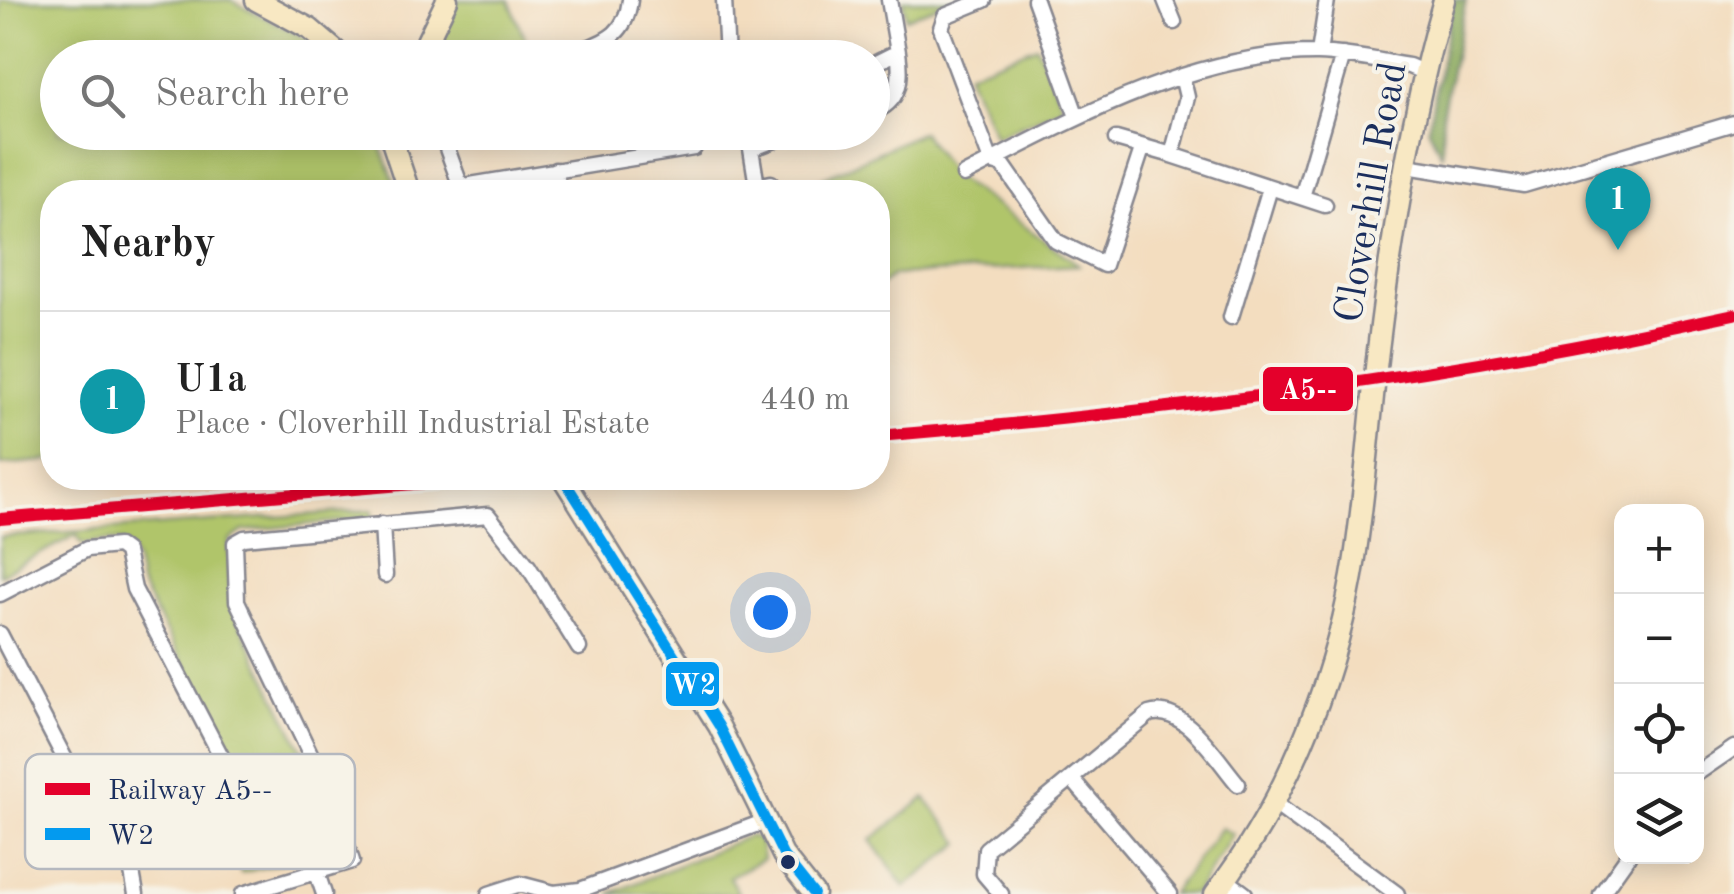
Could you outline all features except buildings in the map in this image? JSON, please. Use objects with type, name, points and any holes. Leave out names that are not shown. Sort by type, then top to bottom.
[{"type":"street","points":[[256,0],[323,40]]},
{"type":"street","points":[[428,40],[447,0]]},
{"type":"street","points":[[603,40],[627,24],[630,0]]},
{"type":"street","points":[[724,0],[726,40]]},
{"type":"street","points":[[889,0],[901,72],[896,95],[890,102]]},
{"type":"street","points":[[984,0],[945,16],[941,28],[990,161]]},
{"type":"street","points":[[1034,0],[1077,117]]},
{"type":"street","points":[[1165,0],[1174,22]]},
{"type":"street","points":[[1318,54],[1326,0]]},
{"type":"street","name":"Cloverhill Road","points":[[1220,887],[1275,804],[1323,685],[1351,580],[1378,348],[1407,166],[1423,72],[1444,0]]},
{"type":"street","points":[[890,56],[898,52]]},
{"type":"street","points":[[964,174],[1077,117],[1182,76],[1318,54],[1423,72]]},
{"type":"street","points":[[1302,197],[1344,56]]},
{"type":"street","points":[[1172,155],[1187,96],[1182,76]]},
{"type":"street","points":[[1407,166],[1524,185],[1734,122]]},
{"type":"street","points":[[1116,138],[1325,205]]},
{"type":"street","points":[[990,161],[1003,165],[1056,241],[1104,265],[1142,149]]},
{"type":"street","points":[[395,150],[405,180]]},
{"type":"street","points":[[444,150],[449,180]]},
{"type":"street","points":[[502,180],[681,150]]},
{"type":"street","points":[[751,150],[756,180]]},
{"type":"street","points":[[554,170],[557,180]]},
{"type":"street","points":[[1232,317],[1270,188]]},
{"type":"street","points":[[571,490],[719,726],[783,855],[814,894]]},
{"type":"street","points":[[311,754],[237,602],[233,551],[244,538],[488,515],[495,519],[579,648]]},
{"type":"street","points":[[382,524],[386,575]]},
{"type":"street","points":[[0,594],[87,550],[118,546],[126,552],[134,588],[219,754]]},
{"type":"street","points":[[0,634],[61,754]]},
{"type":"street","points":[[1001,894],[984,874],[986,849],[1149,714],[1160,711],[1178,717],[1238,784]]},
{"type":"street","points":[[1704,769],[1734,748]]},
{"type":"street","points":[[1072,779],[1170,894]]},
{"type":"street","points":[[1275,804],[1397,894]]},
{"type":"street","points":[[489,894],[520,884],[554,893],[580,890],[766,820]]},
{"type":"street","points":[[1601,894],[1622,864]]},
{"type":"street","points":[[132,869],[136,894]]},
{"type":"street","points":[[244,894],[329,869]]},
{"type":"street","points":[[317,873],[324,894]]},
{"type":"street","points":[[1220,887],[1245,894]]},
{"type":"green space","points":[[0,0],[230,0],[309,40],[40,40],[40,150],[382,150],[394,180],[40,180],[40,461],[0,465]]},
{"type":"green space","points":[[458,0],[509,0],[525,40],[439,40]]},
{"type":"green space","points":[[903,0],[953,0],[906,18]]},
{"type":"green space","points":[[1453,0],[1466,0],[1443,110],[1442,156],[1428,128]]},
{"type":"green space","points":[[1037,46],[1063,107],[995,137],[967,73]]},
{"type":"green space","points":[[922,132],[954,176],[1079,265],[890,278],[890,180],[818,180]]},
{"type":"green space","points":[[372,510],[373,518],[243,531],[229,541],[231,606],[304,754],[232,754],[140,584],[135,558],[125,544],[82,544],[76,535],[0,575],[0,537]]},
{"type":"green space","points":[[925,798],[961,843],[905,887],[871,840]]},
{"type":"green space","points":[[1221,828],[1233,834],[1195,894],[1171,894]]},
{"type":"green space","points":[[749,836],[760,839],[763,859],[729,877],[739,894],[610,894]]},
{"type":"rail line","name":"A5--","points":[[890,435],[1093,416],[1415,374],[1734,314]]},
{"type":"rail line","name":"A5--","points":[[0,519],[342,490]]},
{"type":"transit line","name":"W2","points":[[571,490],[719,726],[783,855],[814,894]]},
{"type":"place","name":"U1a","points":[[1618,250]]}]
